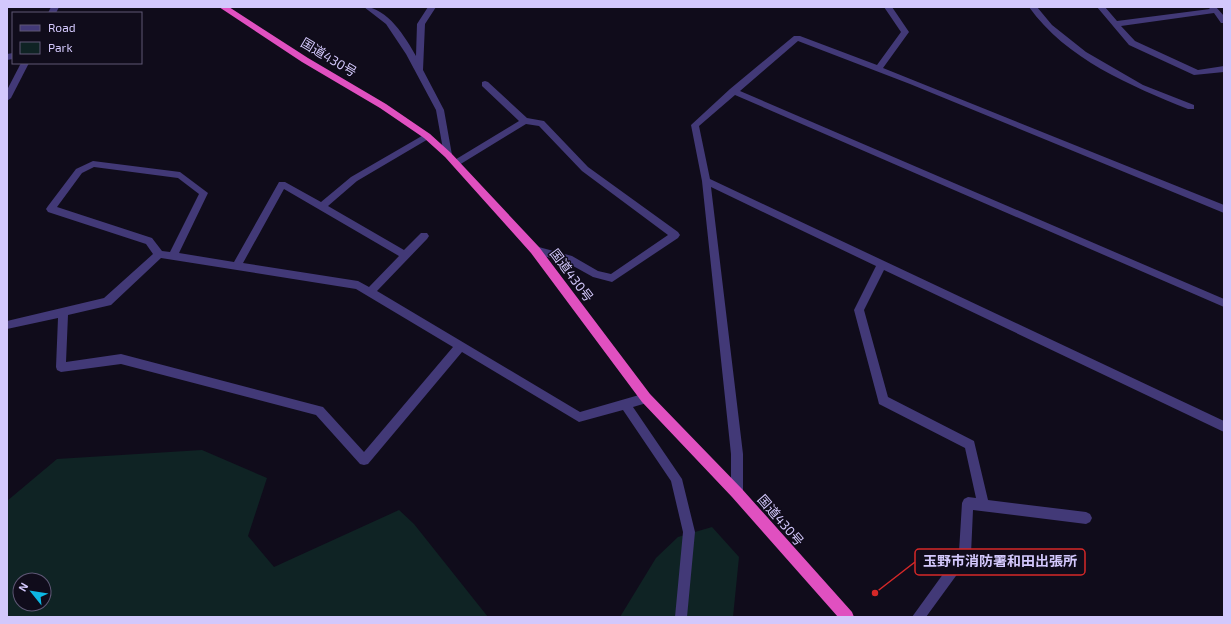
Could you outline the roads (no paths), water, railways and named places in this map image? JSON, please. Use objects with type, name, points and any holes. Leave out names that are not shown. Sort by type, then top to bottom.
[{"type":"highway","name":"国道430号","points":[[222,7],[305,60],[383,106],[427,136],[448,155],[535,250],[646,398],[738,492],[847,617]]},
{"type":"street","points":[[368,7],[389,22],[410,53],[440,110],[448,155]]},
{"type":"street","points":[[419,71],[421,24],[432,7]]},
{"type":"street","points":[[878,69],[905,32],[888,7]]},
{"type":"street","points":[[1033,7],[1049,27],[1083,54],[1140,87],[1191,107]]},
{"type":"street","points":[[1101,7],[1132,43],[1197,73],[1224,69]]},
{"type":"street","points":[[1115,24],[1213,9],[1224,22]]},
{"type":"street","points":[[738,492],[737,454],[706,181],[695,125],[733,91],[798,38],[1224,208]]},
{"type":"street","points":[[7,98],[24,64]]},
{"type":"street","points":[[485,84],[525,121],[541,123],[585,169],[675,235],[612,278],[596,274],[569,259],[535,250]]},
{"type":"street","points":[[733,91],[1224,303]]},
{"type":"street","points":[[456,163],[525,121]]},
{"type":"street","points":[[321,207],[354,179],[427,136]]},
{"type":"street","points":[[173,256],[204,193],[180,175],[93,164],[79,171],[51,209],[149,241],[159,254],[358,285],[579,417],[646,398]]},
{"type":"street","points":[[706,181],[1224,427]]},
{"type":"street","points":[[237,266],[282,184],[405,256]]},
{"type":"street","points":[[370,292],[424,236]]},
{"type":"street","points":[[7,325],[107,302],[159,254]]},
{"type":"street","points":[[882,265],[859,310],[882,400],[970,445],[983,505]]},
{"type":"street","points":[[63,312],[61,367],[121,359],[319,411],[364,460],[461,346]]},
{"type":"street","points":[[625,404],[676,479],[689,532],[681,617]]},
{"type":"street","points":[[918,617],[965,554],[968,503],[1086,518]]},
{"type":"place","name":"玉野市消防署和田出張所","points":[[875,593]]}]
